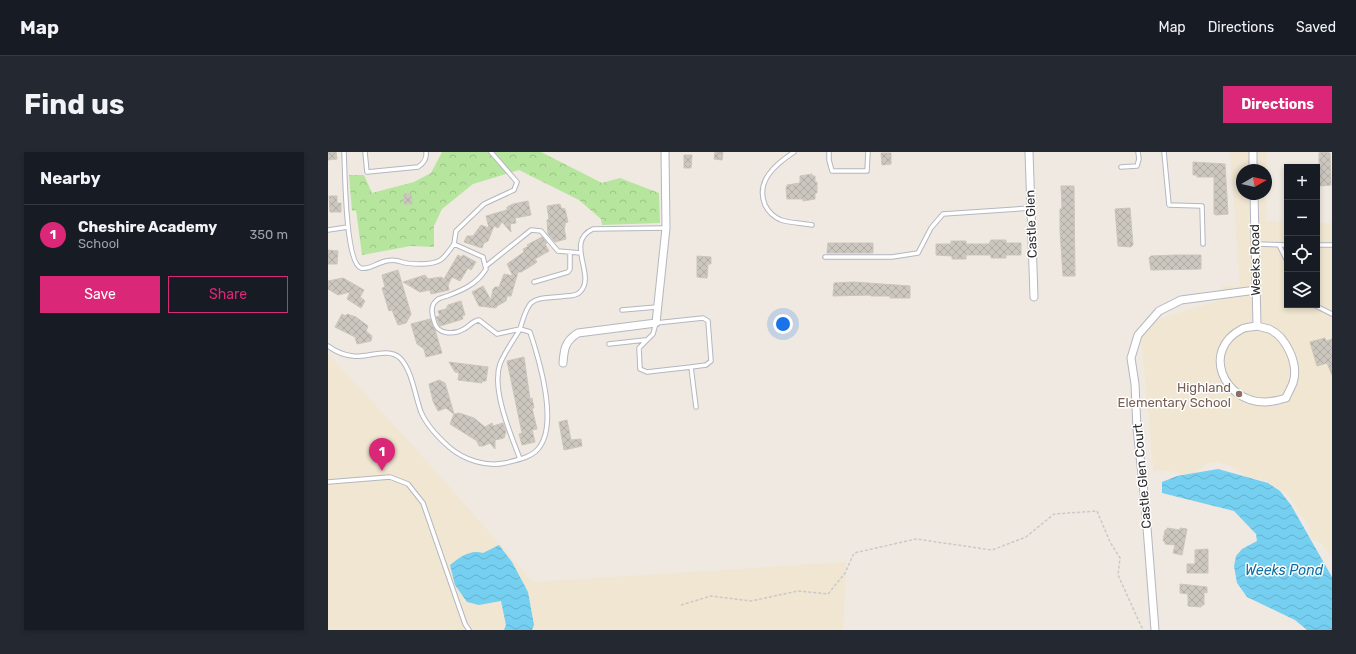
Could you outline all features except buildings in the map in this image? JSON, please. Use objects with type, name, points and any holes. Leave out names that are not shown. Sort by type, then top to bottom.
[{"type":"street","points":[[563,363],[565,346],[571,337],[578,333],[656,323],[666,228],[665,152]]},
{"type":"street","name":"Castle Glen","points":[[1028,152],[1034,297]]},
{"type":"street","points":[[1253,152],[1254,164]]},
{"type":"street","name":"Weeks Road","points":[[1254,200],[1257,326]]},
{"type":"street","name":"Castle Glen Court","points":[[1155,630],[1145,502],[1137,429],[1135,384],[1131,358],[1138,335],[1159,311],[1181,300],[1256,290]]},
{"type":"street","points":[[1257,326],[1270,330],[1281,338],[1289,350],[1294,366],[1294,382],[1286,398],[1266,402],[1243,398],[1233,391],[1223,378],[1220,364],[1223,349],[1230,337],[1242,329],[1257,326]]},
{"type":"lane","points":[[344,152],[351,253],[355,262],[361,268],[368,268],[377,262],[396,259],[413,264],[432,264],[440,262],[454,244],[456,231],[484,204],[514,190],[517,182],[491,152]]},
{"type":"lane","points":[[365,152],[367,172],[418,167],[423,164],[427,157],[426,152]]},
{"type":"lane","points":[[794,152],[775,165],[766,178],[762,191],[763,199],[766,207],[772,215],[780,220],[812,226]]},
{"type":"lane","points":[[829,152],[829,160],[832,170],[867,171],[868,152]]},
{"type":"lane","points":[[1121,166],[1136,166],[1139,159],[1138,152]]},
{"type":"lane","points":[[1164,152],[1168,205],[1202,206],[1203,244]]},
{"type":"lane","points":[[825,257],[892,257],[918,253],[931,228],[943,214],[1031,208]]},
{"type":"lane","points":[[328,230],[348,227]]},
{"type":"lane","points":[[520,459],[504,411],[498,379],[500,364],[520,329],[526,309],[530,302],[573,295],[580,292],[584,284],[585,276],[581,254],[581,241],[587,232],[593,229],[666,228]]},
{"type":"lane","points":[[328,346],[340,354],[354,356],[383,353],[392,354],[400,358],[412,384],[422,413],[428,424],[450,447],[475,461],[488,464],[530,456],[538,448],[544,438],[548,425],[546,401],[537,351],[530,332],[520,329],[497,334],[479,320],[474,321],[464,329],[446,333],[439,331],[434,324],[432,307],[436,300],[474,284],[482,276],[486,266],[531,230],[542,231],[558,251],[581,254]]},
{"type":"lane","points":[[454,244],[483,257],[486,266]]},
{"type":"lane","points":[[1255,244],[1284,245]]},
{"type":"lane","points":[[1280,245],[1284,255]]},
{"type":"lane","points":[[1320,245],[1332,245]]},
{"type":"lane","points":[[534,282],[568,272],[570,269],[570,252]]},
{"type":"lane","points":[[622,310],[658,306]]},
{"type":"lane","points":[[1320,308],[1332,314]]},
{"type":"lane","points":[[703,318],[708,322],[711,361],[706,366],[647,372],[640,369],[639,348],[645,340],[653,334],[656,323],[703,318]]},
{"type":"lane","points":[[609,344],[645,340]]},
{"type":"lane","points":[[691,367],[696,406]]},
{"type":"lane","points":[[328,482],[390,476],[408,484],[423,503],[465,624],[469,630]]},
{"type":"path","points":[[680,605],[711,596],[751,601],[798,591],[828,594],[845,573],[854,553],[916,540],[992,550],[1026,537],[1054,514],[1097,510],[1110,542],[1120,558],[1118,575],[1142,628],[1141,630]]},
{"type":"shaded area","name":"Highland Elementary School","points":[[1230,152],[1267,152],[1267,164],[1236,164],[1236,200],[1266,200],[1266,221],[1284,222],[1284,308],[1320,308],[1320,223],[1332,223],[1332,557],[1321,543],[1311,538],[1309,526],[1288,495],[1265,480],[1248,477],[1231,466],[1218,462],[1207,463],[1201,469],[1195,470],[1202,487],[1185,474],[1160,470],[1155,471],[1154,475],[1140,325],[1223,299],[1222,286],[1240,286]]},
{"type":"shaded area","points":[[328,354],[416,449],[533,582],[846,562],[843,630],[328,630]]},
{"type":"green space","points":[[442,152],[541,152],[602,183],[620,178],[659,193],[660,223],[602,225],[601,219],[579,200],[519,170],[473,184],[442,209],[434,226],[434,247],[411,246],[362,255],[356,210],[352,211],[349,175],[364,175],[372,193],[414,182],[431,173]]},
{"type":"water","name":"Weeks Pond","points":[[1218,469],[1268,483],[1280,491],[1291,505],[1332,577],[1332,630],[1307,630],[1295,620],[1247,597],[1237,583],[1234,566],[1236,556],[1242,549],[1257,541],[1256,534],[1234,511],[1162,493],[1162,482],[1177,476]]},
{"type":"water","points":[[499,545],[512,562],[528,592],[534,625],[532,630],[504,630],[506,625],[501,601],[479,605],[467,602],[455,585],[450,565],[469,553],[483,553]]},
{"type":"place","name":"Highland Elementary School","points":[[1239,394]]},
{"type":"place","name":"Cheshire Academy","points":[[382,471]]}]
